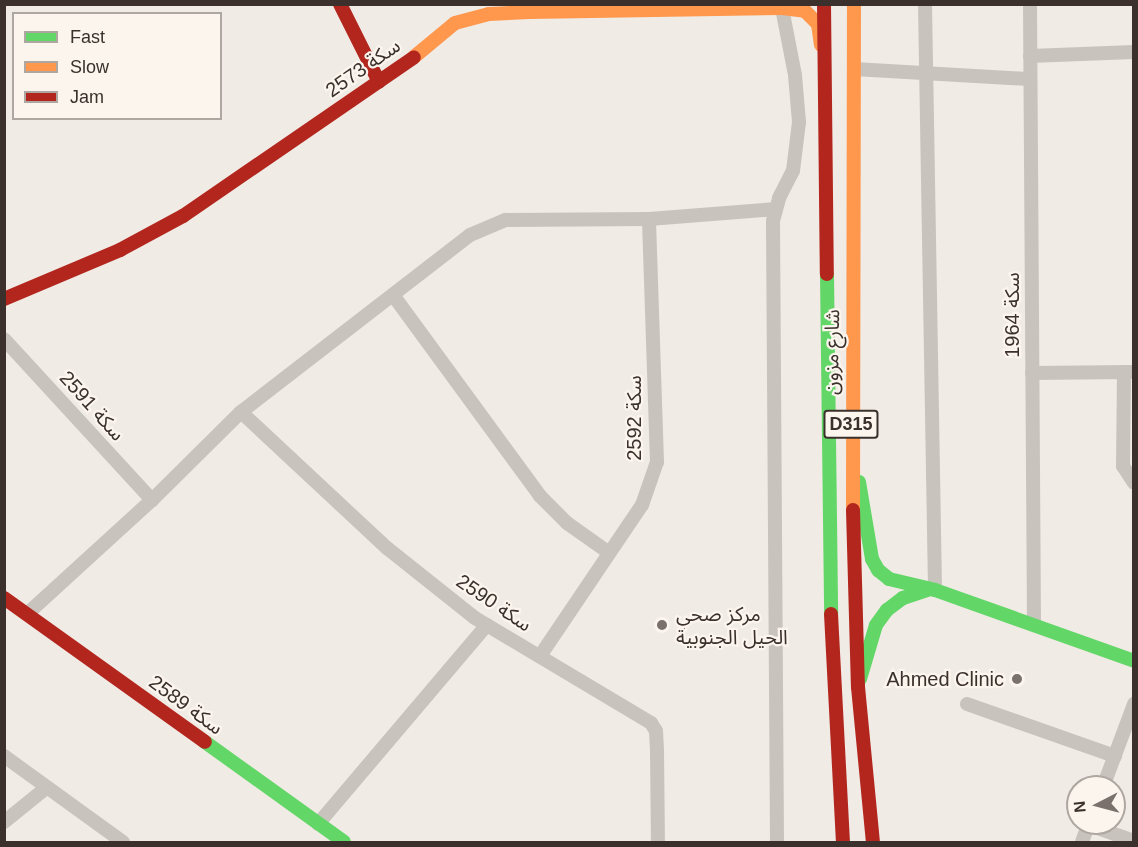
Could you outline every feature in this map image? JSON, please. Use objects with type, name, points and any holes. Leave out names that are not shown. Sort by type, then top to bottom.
[{"type":"street","points":[[340,4],[379,82]]},
{"type":"street","name":"شارع مزون","points":[[824,4],[830,591],[843,843]]},
{"type":"street","name":"شارع مزون","points":[[854,4],[851,422],[858,687],[873,843]]},
{"type":"street","points":[[925,4],[933,590]]},
{"type":"street","name":"سكة 1964","points":[[1030,4],[1034,624]]},
{"type":"street","points":[[777,843],[772,221],[775,209],[793,171],[799,122],[789,6]]},
{"type":"street","name":"سكة 2573","points":[[4,298],[120,250],[183,216],[379,82],[433,43],[455,23],[489,14],[643,7],[789,6],[806,11],[818,24],[824,66]]},
{"type":"street","points":[[1030,56],[1134,52]]},
{"type":"street","points":[[854,69],[1030,79]]},
{"type":"street","points":[[27,614],[152,500],[241,412],[470,235],[506,219],[649,219],[775,209]]},
{"type":"street","name":"سكة 2592","points":[[540,656],[608,552],[642,505],[657,462],[649,219]]},
{"type":"street","points":[[393,295],[540,496],[567,523],[608,552]]},
{"type":"street","name":"سكة 2591","points":[[4,339],[152,500]]},
{"type":"street","points":[[1032,373],[1129,372],[1123,466],[1134,483]]},
{"type":"street","name":"سكة 2590","points":[[241,412],[387,548],[488,625],[651,723],[656,731],[658,843]]},
{"type":"street","points":[[851,422],[872,559],[878,570],[889,579],[933,590],[1134,661]]},
{"type":"street","points":[[858,687],[876,626],[887,610],[903,598],[933,590]]},
{"type":"street","name":"سكة 2589","points":[[4,598],[343,842]]},
{"type":"street","points":[[318,824],[488,625]]},
{"type":"street","points":[[967,704],[1114,756]]},
{"type":"street","points":[[1107,775],[1134,704]]},
{"type":"street","points":[[4,756],[123,843]]},
{"type":"street","points":[[4,822],[46,788]]},
{"type":"street","points":[[1118,835],[1134,841]]},
{"type":"traffic: fast","points":[[827,274],[831,614]]},
{"type":"traffic: fast","points":[[859,482],[872,559],[878,570],[889,579],[935,590],[1134,661]]},
{"type":"traffic: fast","points":[[860,679],[876,625],[887,610],[903,598],[928,590]]},
{"type":"traffic: fast","points":[[205,742],[344,842]]},
{"type":"traffic: slow","points":[[853,510],[854,4]]},
{"type":"traffic: slow","points":[[414,57],[455,23],[489,14],[529,12],[782,8],[805,11],[818,24],[821,45]]},
{"type":"traffic: jam","points":[[340,4],[379,82]]},
{"type":"traffic: jam","points":[[824,4],[827,274]]},
{"type":"traffic: jam","points":[[4,299],[120,250],[183,216],[414,57]]},
{"type":"traffic: jam","points":[[853,510],[858,687],[873,842]]},
{"type":"traffic: jam","points":[[4,598],[205,742]]},
{"type":"traffic: jam","points":[[831,614],[843,842]]},
{"type":"place","name":"مركز صحي الحيل الجنوبية","points":[[662,625]]},
{"type":"place","name":"Ahmed Clinic","points":[[1017,679]]}]
